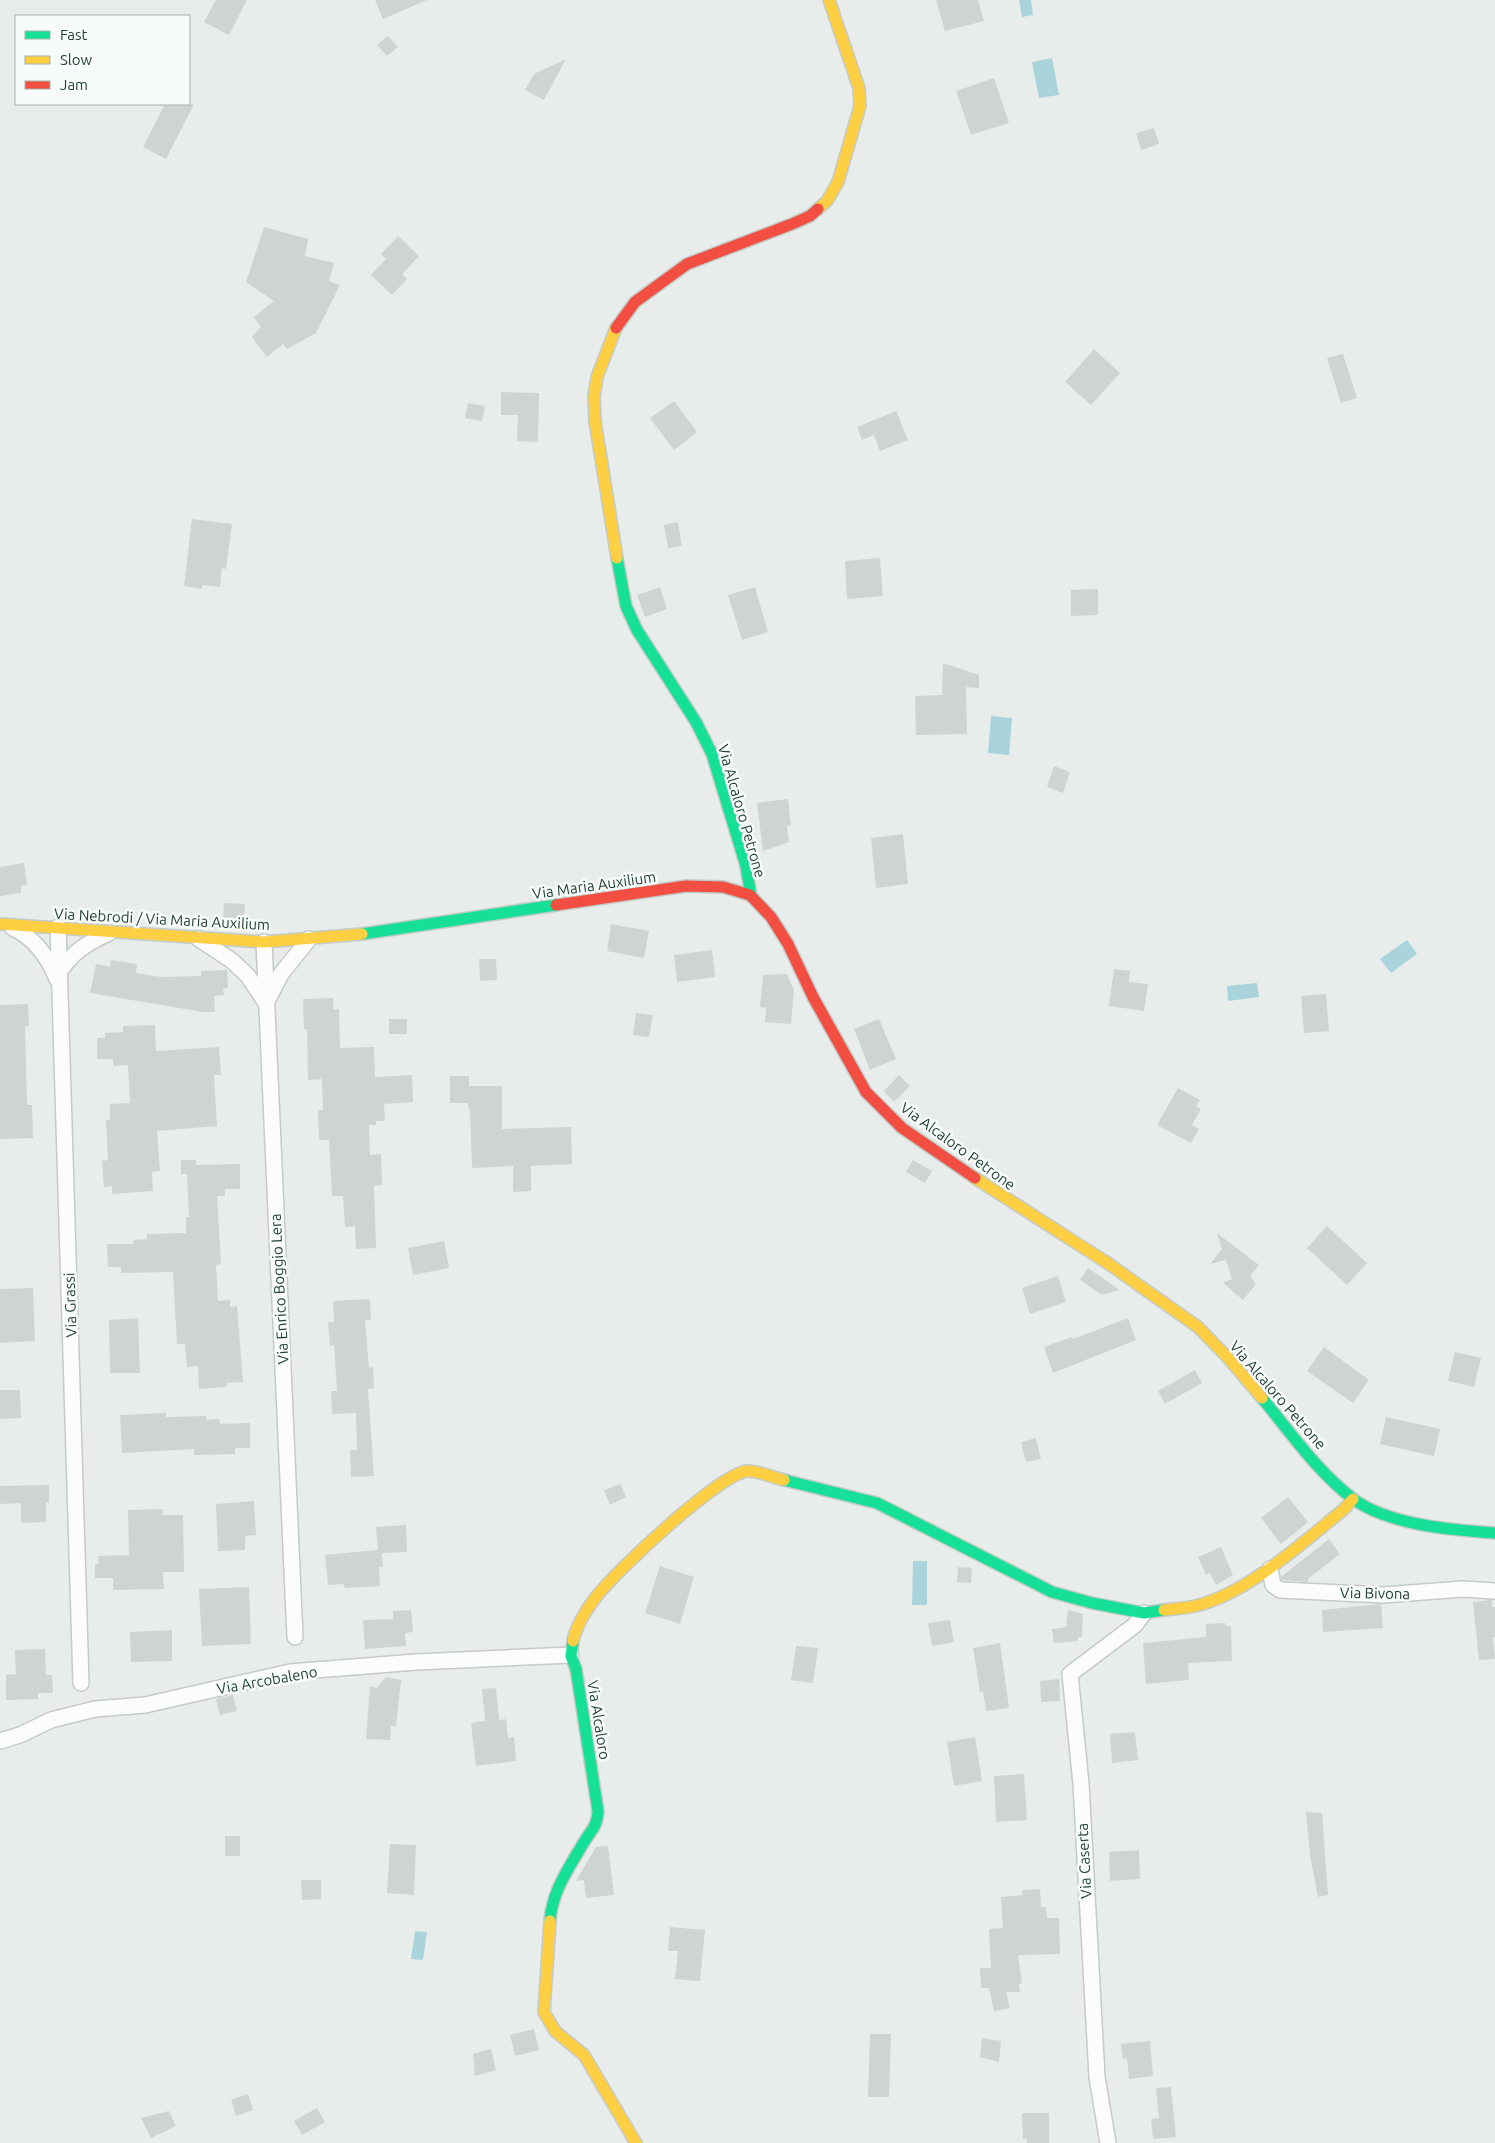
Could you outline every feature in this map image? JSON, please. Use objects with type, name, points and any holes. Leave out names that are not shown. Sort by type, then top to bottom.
[{"type":"street","name":"Via Alcaloro Petrone","points":[[829,0],[859,88],[860,106],[838,182],[827,201],[810,216],[694,261],[635,302],[619,322],[610,339],[597,377],[594,396],[594,422],[626,606],[637,630],[696,722],[712,754],[746,866],[750,895],[771,917],[788,944],[813,997],[866,1092],[902,1128],[988,1188],[1109,1264],[1198,1327],[1229,1359],[1326,1474],[1353,1499],[1387,1516],[1440,1528],[1495,1533]]},
{"type":"street","name":"Via Maria Auxilium","points":[[441,923],[686,886],[723,887],[750,895]]},
{"type":"street","name":"Via Nebrodi / Via Maria Auxilium","points":[[4,924],[264,942],[358,935],[441,923]]},
{"type":"street","points":[[4,924],[27,934],[51,964],[59,979],[79,948],[114,931]]},
{"type":"street","name":"Via Grassi","points":[[58,927],[81,1683]]},
{"type":"street","points":[[196,937],[231,960],[248,976],[266,1003],[281,974],[309,939]]},
{"type":"street","name":"Via Enrico Boggio Lera","points":[[264,942],[295,1637]]},
{"type":"street","points":[[571,1655],[583,1616],[608,1583],[634,1556],[718,1486],[736,1475],[748,1471],[877,1503],[1052,1592],[1144,1613],[1195,1606],[1219,1598],[1270,1569],[1343,1510],[1353,1499]]},
{"type":"street","name":"Via Bivona","points":[[1270,1569],[1273,1585],[1280,1590],[1383,1595],[1406,1595],[1463,1589],[1495,1591]]},
{"type":"street","name":"Via Caserta","points":[[1108,2143],[1096,2077],[1081,1784],[1070,1674],[1135,1625],[1144,1613]]},
{"type":"street","name":"Via Arcobaleno","points":[[0,1741],[20,1736],[52,1720],[95,1709],[145,1705],[290,1672],[416,1662],[571,1655]]},
{"type":"street","name":"Via Alcaloro","points":[[571,1655],[576,1668],[598,1811],[597,1824],[586,1837],[559,1884],[551,1904],[544,2012],[555,2031],[584,2055],[636,2143]]},
{"type":"water","points":[[1019,0],[1031,0],[1033,15],[1022,17]]},
{"type":"water","points":[[1052,58],[1059,95],[1039,98],[1032,62]]},
{"type":"water","points":[[991,716],[1012,718],[1009,755],[988,753]]},
{"type":"water","points":[[1407,940],[1417,954],[1391,973],[1380,959]]},
{"type":"water","points":[[1257,983],[1259,997],[1228,1001],[1227,986]]},
{"type":"water","points":[[913,1561],[927,1561],[927,1605],[912,1605]]},
{"type":"water","points":[[415,1931],[427,1932],[423,1960],[411,1959]]},
{"type":"building","points":[[216,0],[247,0],[229,35],[204,22]]},
{"type":"building","points":[[375,0],[427,0],[383,19]]},
{"type":"building","points":[[936,0],[978,0],[984,21],[945,31]]},
{"type":"building","points":[[388,36],[398,47],[387,56],[377,45]]},
{"type":"building","points":[[566,59],[544,100],[525,90],[534,74]]},
{"type":"building","points":[[994,78],[1009,123],[971,135],[956,91]]},
{"type":"building","points":[[194,104],[166,159],[143,147],[164,105]]},
{"type":"building","points":[[1154,128],[1159,144],[1141,150],[1136,133]]},
{"type":"building","points":[[264,227],[308,239],[305,256],[334,263],[329,281],[340,285],[316,333],[287,349],[283,344],[267,357],[252,337],[261,327],[254,317],[274,301],[246,282]]},
{"type":"building","points":[[398,236],[419,256],[402,274],[407,279],[392,295],[371,275],[386,259],[381,254]]},
{"type":"building","points":[[1094,349],[1120,373],[1091,405],[1065,382]]},
{"type":"building","points":[[1343,354],[1357,398],[1341,403],[1327,358]]},
{"type":"building","points":[[501,392],[539,393],[538,442],[517,441],[518,415],[501,415]]},
{"type":"building","points":[[674,401],[697,432],[674,450],[650,418]]},
{"type":"building","points":[[468,403],[485,406],[482,421],[465,418]]},
{"type":"building","points":[[896,411],[908,440],[880,451],[874,435],[862,440],[857,427]]},
{"type":"building","points":[[192,519],[232,524],[226,569],[222,568],[220,587],[202,585],[202,589],[184,586]]},
{"type":"building","points":[[678,522],[682,546],[668,548],[664,525]]},
{"type":"building","points":[[880,558],[883,596],[847,599],[845,561]]},
{"type":"building","points":[[660,587],[667,609],[645,617],[637,595]]},
{"type":"building","points":[[755,587],[768,632],[742,640],[728,595]]},
{"type":"building","points":[[1098,589],[1098,615],[1071,616],[1071,590]]},
{"type":"building","points":[[943,663],[979,675],[979,688],[966,687],[967,734],[916,735],[915,696],[942,695]]},
{"type":"building","points":[[1054,766],[1070,772],[1063,793],[1047,787]]},
{"type":"building","points":[[788,799],[791,825],[787,826],[789,842],[763,851],[757,803]]},
{"type":"building","points":[[903,834],[908,884],[876,888],[871,838]]},
{"type":"building","points":[[24,863],[27,885],[21,886],[21,893],[0,896],[0,867]]},
{"type":"building","points":[[224,903],[245,904],[244,919],[223,918]]},
{"type":"building","points":[[611,924],[649,931],[644,958],[607,951]]},
{"type":"building","points":[[712,950],[715,977],[677,982],[674,955]]},
{"type":"building","points":[[479,959],[496,959],[497,980],[480,981]]},
{"type":"building","points":[[111,960],[137,964],[136,973],[161,977],[201,976],[201,971],[227,970],[228,988],[223,989],[224,995],[214,996],[215,1012],[203,1012],[90,993],[96,964],[110,967]]},
{"type":"building","points":[[1114,969],[1130,971],[1129,982],[1148,984],[1144,1011],[1109,1006]]},
{"type":"building","points":[[787,974],[794,990],[791,1024],[765,1022],[766,1008],[760,1007],[763,975]]},
{"type":"building","points":[[1326,994],[1329,1031],[1304,1033],[1301,996]]},
{"type":"building","points":[[333,998],[333,1010],[339,1009],[340,1048],[374,1047],[375,1077],[412,1075],[413,1102],[384,1104],[385,1121],[376,1121],[376,1125],[369,1125],[370,1155],[381,1154],[382,1185],[374,1186],[376,1248],[356,1249],[355,1226],[345,1227],[343,1196],[332,1196],[329,1140],[319,1140],[318,1110],[323,1110],[322,1079],[308,1080],[307,1029],[304,1029],[303,999]]},
{"type":"building","points":[[28,1004],[29,1026],[25,1026],[27,1105],[32,1105],[33,1138],[0,1139],[0,1005]]},
{"type":"building","points":[[636,1013],[653,1015],[649,1037],[633,1035]]},
{"type":"building","points":[[389,1019],[407,1019],[407,1034],[389,1034]]},
{"type":"building","points":[[879,1019],[896,1059],[870,1070],[854,1029]]},
{"type":"building","points":[[155,1025],[156,1051],[219,1047],[221,1075],[214,1075],[217,1126],[157,1131],[160,1171],[152,1172],[153,1191],[112,1194],[112,1186],[104,1187],[102,1161],[108,1160],[106,1120],[110,1120],[110,1104],[130,1103],[128,1065],[113,1066],[113,1059],[97,1059],[97,1038],[105,1038],[105,1033],[123,1032],[123,1026]]},
{"type":"building","points":[[899,1075],[910,1086],[894,1102],[884,1091]]},
{"type":"building","points":[[450,1076],[469,1076],[469,1086],[502,1086],[502,1129],[571,1127],[572,1164],[531,1166],[531,1191],[513,1192],[513,1166],[472,1168],[470,1110],[468,1103],[450,1103]]},
{"type":"building","points":[[1178,1088],[1200,1100],[1196,1106],[1201,1109],[1192,1125],[1199,1129],[1191,1143],[1157,1125]]},
{"type":"building","points":[[181,1160],[196,1160],[196,1165],[240,1164],[240,1189],[225,1189],[225,1196],[217,1196],[221,1264],[216,1265],[218,1301],[230,1300],[230,1307],[237,1306],[243,1382],[226,1383],[227,1387],[199,1389],[198,1366],[187,1367],[185,1344],[177,1344],[173,1272],[121,1273],[121,1267],[108,1267],[107,1244],[134,1244],[133,1240],[147,1239],[147,1234],[186,1233],[186,1217],[189,1217],[187,1174],[181,1174]]},
{"type":"building","points":[[913,1160],[932,1171],[925,1183],[906,1172]]},
{"type":"building","points":[[1327,1226],[1367,1263],[1347,1285],[1307,1248]]},
{"type":"building","points":[[1217,1233],[1259,1265],[1250,1276],[1256,1284],[1243,1300],[1223,1283],[1232,1279],[1226,1260],[1210,1264],[1222,1249]]},
{"type":"building","points":[[444,1241],[449,1268],[413,1275],[408,1248]]},
{"type":"building","points":[[1088,1268],[1120,1290],[1102,1295],[1080,1280]]},
{"type":"building","points":[[1058,1276],[1066,1302],[1030,1314],[1022,1288]]},
{"type":"building","points":[[33,1288],[35,1341],[0,1343],[0,1289]]},
{"type":"building","points":[[370,1299],[371,1320],[365,1320],[369,1368],[373,1367],[374,1388],[368,1389],[374,1476],[351,1477],[350,1450],[357,1450],[356,1413],[332,1414],[331,1391],[337,1391],[334,1345],[330,1346],[328,1322],[334,1322],[333,1301]]},
{"type":"building","points":[[138,1318],[140,1373],[110,1373],[109,1320]]},
{"type":"building","points":[[1128,1318],[1136,1340],[1053,1373],[1044,1347],[1072,1337],[1073,1339]]},
{"type":"building","points":[[1324,1347],[1369,1380],[1353,1403],[1307,1371]]},
{"type":"building","points":[[1455,1352],[1481,1358],[1474,1387],[1448,1381]]},
{"type":"building","points":[[1195,1370],[1202,1383],[1165,1404],[1158,1391]]},
{"type":"building","points":[[0,1390],[20,1390],[21,1418],[0,1419]]},
{"type":"building","points":[[166,1413],[166,1417],[206,1416],[207,1420],[219,1419],[220,1424],[250,1423],[250,1448],[235,1448],[235,1454],[194,1455],[194,1449],[122,1453],[120,1415]]},
{"type":"building","points":[[1386,1417],[1440,1429],[1434,1456],[1380,1444]]},
{"type":"building","points":[[1036,1438],[1041,1459],[1026,1462],[1021,1442]]},
{"type":"building","points":[[620,1484],[626,1497],[610,1505],[604,1490]]},
{"type":"building","points":[[49,1485],[49,1503],[46,1503],[46,1522],[21,1523],[21,1503],[0,1504],[0,1486]]},
{"type":"building","points":[[1288,1497],[1308,1522],[1281,1544],[1261,1518]]},
{"type":"building","points":[[254,1501],[256,1535],[245,1536],[245,1550],[218,1551],[216,1504]]},
{"type":"building","points":[[163,1509],[162,1515],[183,1515],[184,1572],[163,1572],[164,1589],[113,1590],[113,1578],[95,1578],[95,1564],[99,1564],[98,1556],[129,1555],[128,1510]]},
{"type":"building","points":[[406,1525],[407,1552],[382,1553],[383,1567],[379,1567],[380,1586],[345,1588],[344,1584],[328,1585],[325,1555],[378,1550],[376,1527]]},
{"type":"building","points":[[1329,1539],[1340,1554],[1308,1579],[1308,1582],[1282,1580],[1281,1577]]},
{"type":"building","points":[[1221,1547],[1233,1575],[1216,1585],[1210,1573],[1206,1575],[1198,1557]]},
{"type":"building","points":[[660,1566],[694,1577],[680,1624],[645,1613]]},
{"type":"building","points":[[958,1567],[972,1568],[971,1583],[957,1582]]},
{"type":"building","points":[[249,1587],[251,1644],[202,1646],[199,1589]]},
{"type":"building","points":[[1492,1600],[1492,1607],[1495,1607],[1495,1637],[1493,1637],[1495,1659],[1479,1660],[1473,1602]]},
{"type":"building","points":[[1381,1604],[1383,1628],[1323,1632],[1322,1610]]},
{"type":"building","points":[[411,1610],[413,1632],[405,1633],[406,1646],[365,1649],[363,1620],[393,1619],[393,1611]]},
{"type":"building","points":[[1068,1610],[1083,1614],[1082,1637],[1078,1637],[1078,1641],[1054,1643],[1052,1629],[1066,1627]]},
{"type":"building","points":[[950,1620],[954,1642],[932,1646],[928,1623]]},
{"type":"building","points":[[1225,1623],[1226,1626],[1231,1626],[1232,1661],[1188,1663],[1189,1680],[1146,1684],[1143,1643],[1206,1637],[1206,1624]]},
{"type":"building","points":[[172,1630],[172,1661],[131,1662],[130,1632]]},
{"type":"building","points":[[1000,1643],[1009,1708],[986,1711],[983,1691],[980,1692],[973,1648]]},
{"type":"building","points":[[796,1646],[818,1648],[813,1683],[791,1680]]},
{"type":"building","points":[[45,1649],[46,1675],[52,1675],[53,1693],[38,1693],[38,1699],[6,1700],[6,1675],[16,1674],[15,1650]]},
{"type":"building","points":[[386,1677],[401,1680],[396,1726],[391,1726],[390,1740],[366,1739],[370,1686],[377,1688]]},
{"type":"building","points":[[1059,1679],[1060,1701],[1041,1702],[1040,1681]]},
{"type":"building","points":[[496,1688],[499,1720],[506,1719],[508,1738],[514,1737],[516,1761],[476,1766],[471,1723],[485,1721],[482,1689]]},
{"type":"building","points":[[233,1695],[237,1711],[220,1715],[216,1699]]},
{"type":"building","points":[[1135,1732],[1138,1760],[1112,1763],[1110,1734]]},
{"type":"building","points":[[975,1737],[982,1781],[954,1786],[947,1742]]},
{"type":"building","points":[[1024,1774],[1027,1820],[996,1822],[994,1776]]},
{"type":"building","points":[[1306,1812],[1322,1813],[1328,1895],[1318,1897],[1310,1855]]},
{"type":"building","points":[[225,1836],[240,1836],[240,1856],[225,1856]]},
{"type":"building","points":[[390,1844],[416,1845],[414,1895],[387,1893]]},
{"type":"building","points":[[608,1846],[614,1895],[586,1898],[584,1880],[576,1881],[596,1847]]},
{"type":"building","points":[[1139,1850],[1140,1879],[1110,1881],[1109,1852]]},
{"type":"building","points":[[301,1880],[321,1880],[321,1899],[302,1900]]},
{"type":"building","points":[[1040,1889],[1041,1907],[1046,1907],[1047,1918],[1059,1918],[1060,1954],[1018,1955],[1022,1983],[1019,1984],[1020,1992],[1006,1992],[1010,2008],[994,2011],[989,1988],[981,1988],[980,1968],[991,1968],[989,1929],[1003,1928],[1001,1897],[1023,1895],[1022,1890]]},
{"type":"building","points":[[670,1927],[705,1930],[700,1981],[675,1979],[678,1951],[668,1951]]},
{"type":"building","points":[[534,2029],[539,2050],[515,2056],[510,2035]]},
{"type":"building","points":[[870,2034],[891,2034],[889,2097],[868,2097]]},
{"type":"building","points":[[982,2038],[1001,2041],[999,2062],[980,2057]]},
{"type":"building","points":[[1150,2041],[1153,2076],[1129,2079],[1127,2058],[1123,2059],[1121,2044]]},
{"type":"building","points":[[491,2049],[496,2070],[475,2076],[473,2054]]},
{"type":"building","points":[[1171,2087],[1176,2137],[1153,2139],[1151,2119],[1159,2118],[1156,2088]]},
{"type":"building","points":[[248,2094],[253,2110],[236,2116],[231,2100]]},
{"type":"building","points":[[317,2108],[325,2122],[302,2135],[294,2121]]},
{"type":"building","points":[[169,2111],[176,2126],[151,2138],[141,2118]]},
{"type":"building","points":[[1022,2113],[1049,2113],[1049,2143],[1027,2143],[1027,2139],[1023,2139]]},
{"type":"traffic: fast","points":[[617,558],[626,606],[637,630],[696,722],[712,754],[746,866],[751,896]]},
{"type":"traffic: fast","points":[[362,934],[556,905]]},
{"type":"traffic: fast","points":[[1262,1398],[1304,1451],[1327,1476],[1352,1498],[1366,1507],[1401,1520],[1420,1524],[1440,1528],[1495,1533]]},
{"type":"traffic: fast","points":[[784,1480],[877,1503],[1052,1592],[1092,1603],[1144,1613],[1164,1610]]},
{"type":"traffic: fast","points":[[550,1921],[551,1910],[558,1890],[567,1871],[594,1828],[598,1811],[576,1669],[571,1656],[573,1641]]},
{"type":"traffic: slow","points":[[818,209],[827,201],[838,182],[860,106],[859,88],[829,0]]},
{"type":"traffic: slow","points":[[616,328],[597,377],[594,397],[595,421],[617,558]]},
{"type":"traffic: slow","points":[[0,924],[264,942],[362,934]]},
{"type":"traffic: slow","points":[[975,1178],[1109,1264],[1198,1327],[1229,1359],[1262,1398]]},
{"type":"traffic: slow","points":[[573,1641],[579,1623],[607,1584],[668,1526],[714,1489],[733,1476],[747,1471],[784,1480]]},
{"type":"traffic: slow","points":[[1164,1610],[1195,1606],[1215,1600],[1234,1591],[1292,1552],[1343,1510],[1353,1499]]},
{"type":"traffic: slow","points":[[550,1921],[544,2012],[555,2031],[584,2055],[636,2143]]},
{"type":"traffic: jam","points":[[616,328],[635,302],[687,264],[792,224],[810,216],[818,209]]},
{"type":"traffic: jam","points":[[556,905],[686,886],[723,887],[750,895]]},
{"type":"traffic: jam","points":[[751,896],[771,917],[788,944],[813,997],[866,1092],[902,1128],[975,1178]]}]
